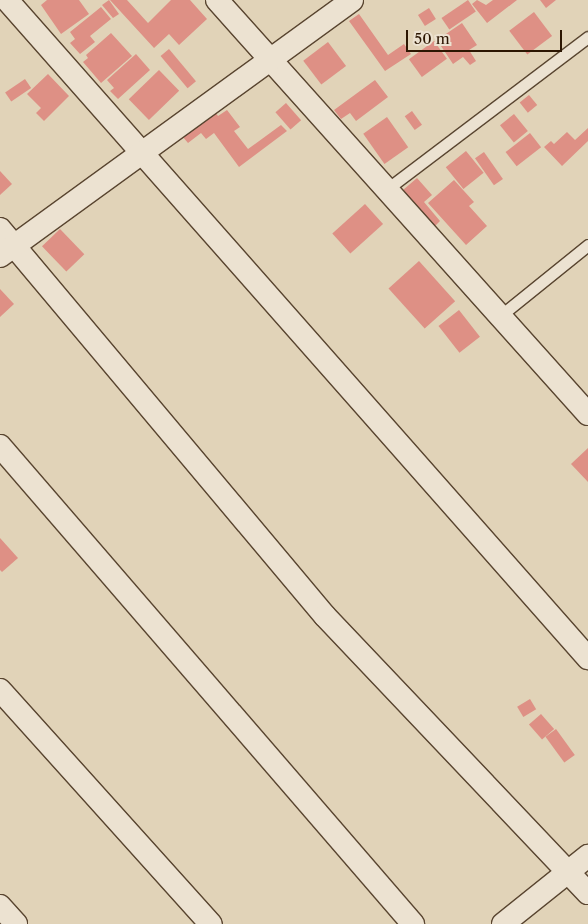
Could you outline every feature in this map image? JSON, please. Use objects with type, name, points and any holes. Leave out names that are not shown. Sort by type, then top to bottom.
[{"type":"street","points":[[7,0],[140,153],[588,658]]},
{"type":"street","points":[[218,0],[588,414]]},
{"type":"street","points":[[352,0],[140,153],[5,243],[325,616],[588,893]]},
{"type":"street","points":[[0,446],[413,924]]},
{"type":"street","points":[[0,690],[211,924]]},
{"type":"street","points":[[503,924],[588,856]]},
{"type":"street","points":[[0,906],[16,924]]},
{"type":"lane","points":[[386,189],[588,37]]},
{"type":"lane","points":[[500,316],[588,245]]},
{"type":"building","points":[[47,0],[79,0],[89,14],[61,34],[41,5]]},
{"type":"building","points":[[109,0],[119,14],[113,18],[102,5]]},
{"type":"building","points":[[110,0],[127,0],[148,23],[171,0],[190,0],[207,19],[179,45],[169,34],[154,48]]},
{"type":"building","points":[[468,0],[476,12],[449,30],[441,18]]},
{"type":"building","points":[[477,0],[486,5],[493,0],[517,0],[487,23],[472,4]]},
{"type":"building","points":[[540,0],[556,0],[546,8]]},
{"type":"building","points":[[101,7],[111,19],[90,36],[95,42],[80,54],[70,43],[75,39],[70,32]]},
{"type":"building","points":[[429,8],[436,19],[425,26],[418,15]]},
{"type":"building","points":[[534,12],[552,36],[527,55],[509,31]]},
{"type":"building","points":[[359,14],[388,55],[404,44],[411,54],[385,71],[349,21]]},
{"type":"building","points":[[462,23],[477,45],[469,50],[476,61],[470,65],[463,57],[453,64],[437,40]]},
{"type":"building","points":[[111,33],[132,56],[101,83],[83,62],[88,58],[86,55]]},
{"type":"building","points":[[434,41],[447,59],[422,77],[409,59]]},
{"type":"building","points":[[328,42],[346,66],[321,85],[303,61]]},
{"type":"building","points":[[169,49],[196,81],[188,88],[161,56]]},
{"type":"building","points":[[136,54],[150,70],[118,99],[110,91],[114,88],[107,80]]},
{"type":"building","points":[[159,70],[179,91],[149,120],[129,99]]},
{"type":"building","points":[[48,74],[69,96],[44,121],[36,113],[41,108],[27,94]]},
{"type":"building","points":[[25,79],[31,88],[11,102],[5,92]]},
{"type":"building","points":[[375,80],[388,97],[356,121],[350,113],[341,119],[334,110]]},
{"type":"building","points":[[529,95],[537,105],[528,113],[520,103]]},
{"type":"building","points":[[286,103],[301,120],[291,130],[275,112]]},
{"type":"building","points":[[227,110],[240,127],[234,131],[248,149],[281,125],[287,131],[239,167],[214,133],[206,139],[201,133],[188,143],[182,136],[215,112],[218,116]]},
{"type":"building","points":[[412,111],[422,125],[415,130],[405,116]]},
{"type":"building","points":[[514,114],[528,131],[514,142],[500,125]]},
{"type":"building","points":[[387,117],[408,147],[384,164],[363,134]]},
{"type":"building","points":[[588,128],[588,141],[562,166],[544,147],[551,141],[554,144],[567,132],[575,140]]},
{"type":"building","points":[[530,133],[541,147],[517,166],[506,152]]},
{"type":"building","points":[[466,151],[484,173],[463,189],[446,167]]},
{"type":"building","points":[[484,152],[503,179],[494,185],[475,158]]},
{"type":"building","points":[[0,171],[12,184],[0,195]]},
{"type":"building","points":[[417,178],[432,195],[424,202],[440,221],[435,226],[403,190]]},
{"type":"building","points":[[454,180],[474,202],[469,206],[487,226],[466,245],[428,203]]},
{"type":"building","points":[[365,204],[383,224],[350,254],[332,233]]},
{"type":"building","points":[[60,229],[84,254],[66,272],[42,246]]},
{"type":"building","points":[[419,261],[455,301],[425,329],[389,288]]},
{"type":"building","points":[[0,289],[14,304],[0,317]]},
{"type":"building","points":[[459,310],[480,337],[459,353],[439,326]]},
{"type":"building","points":[[588,448],[588,482],[571,464]]},
{"type":"building","points":[[0,538],[18,558],[2,572],[0,570]]},
{"type":"building","points":[[530,699],[536,709],[523,717],[517,707]]},
{"type":"building","points":[[541,714],[554,729],[542,740],[529,724]]},
{"type":"building","points":[[556,729],[575,755],[564,763],[545,737]]}]
